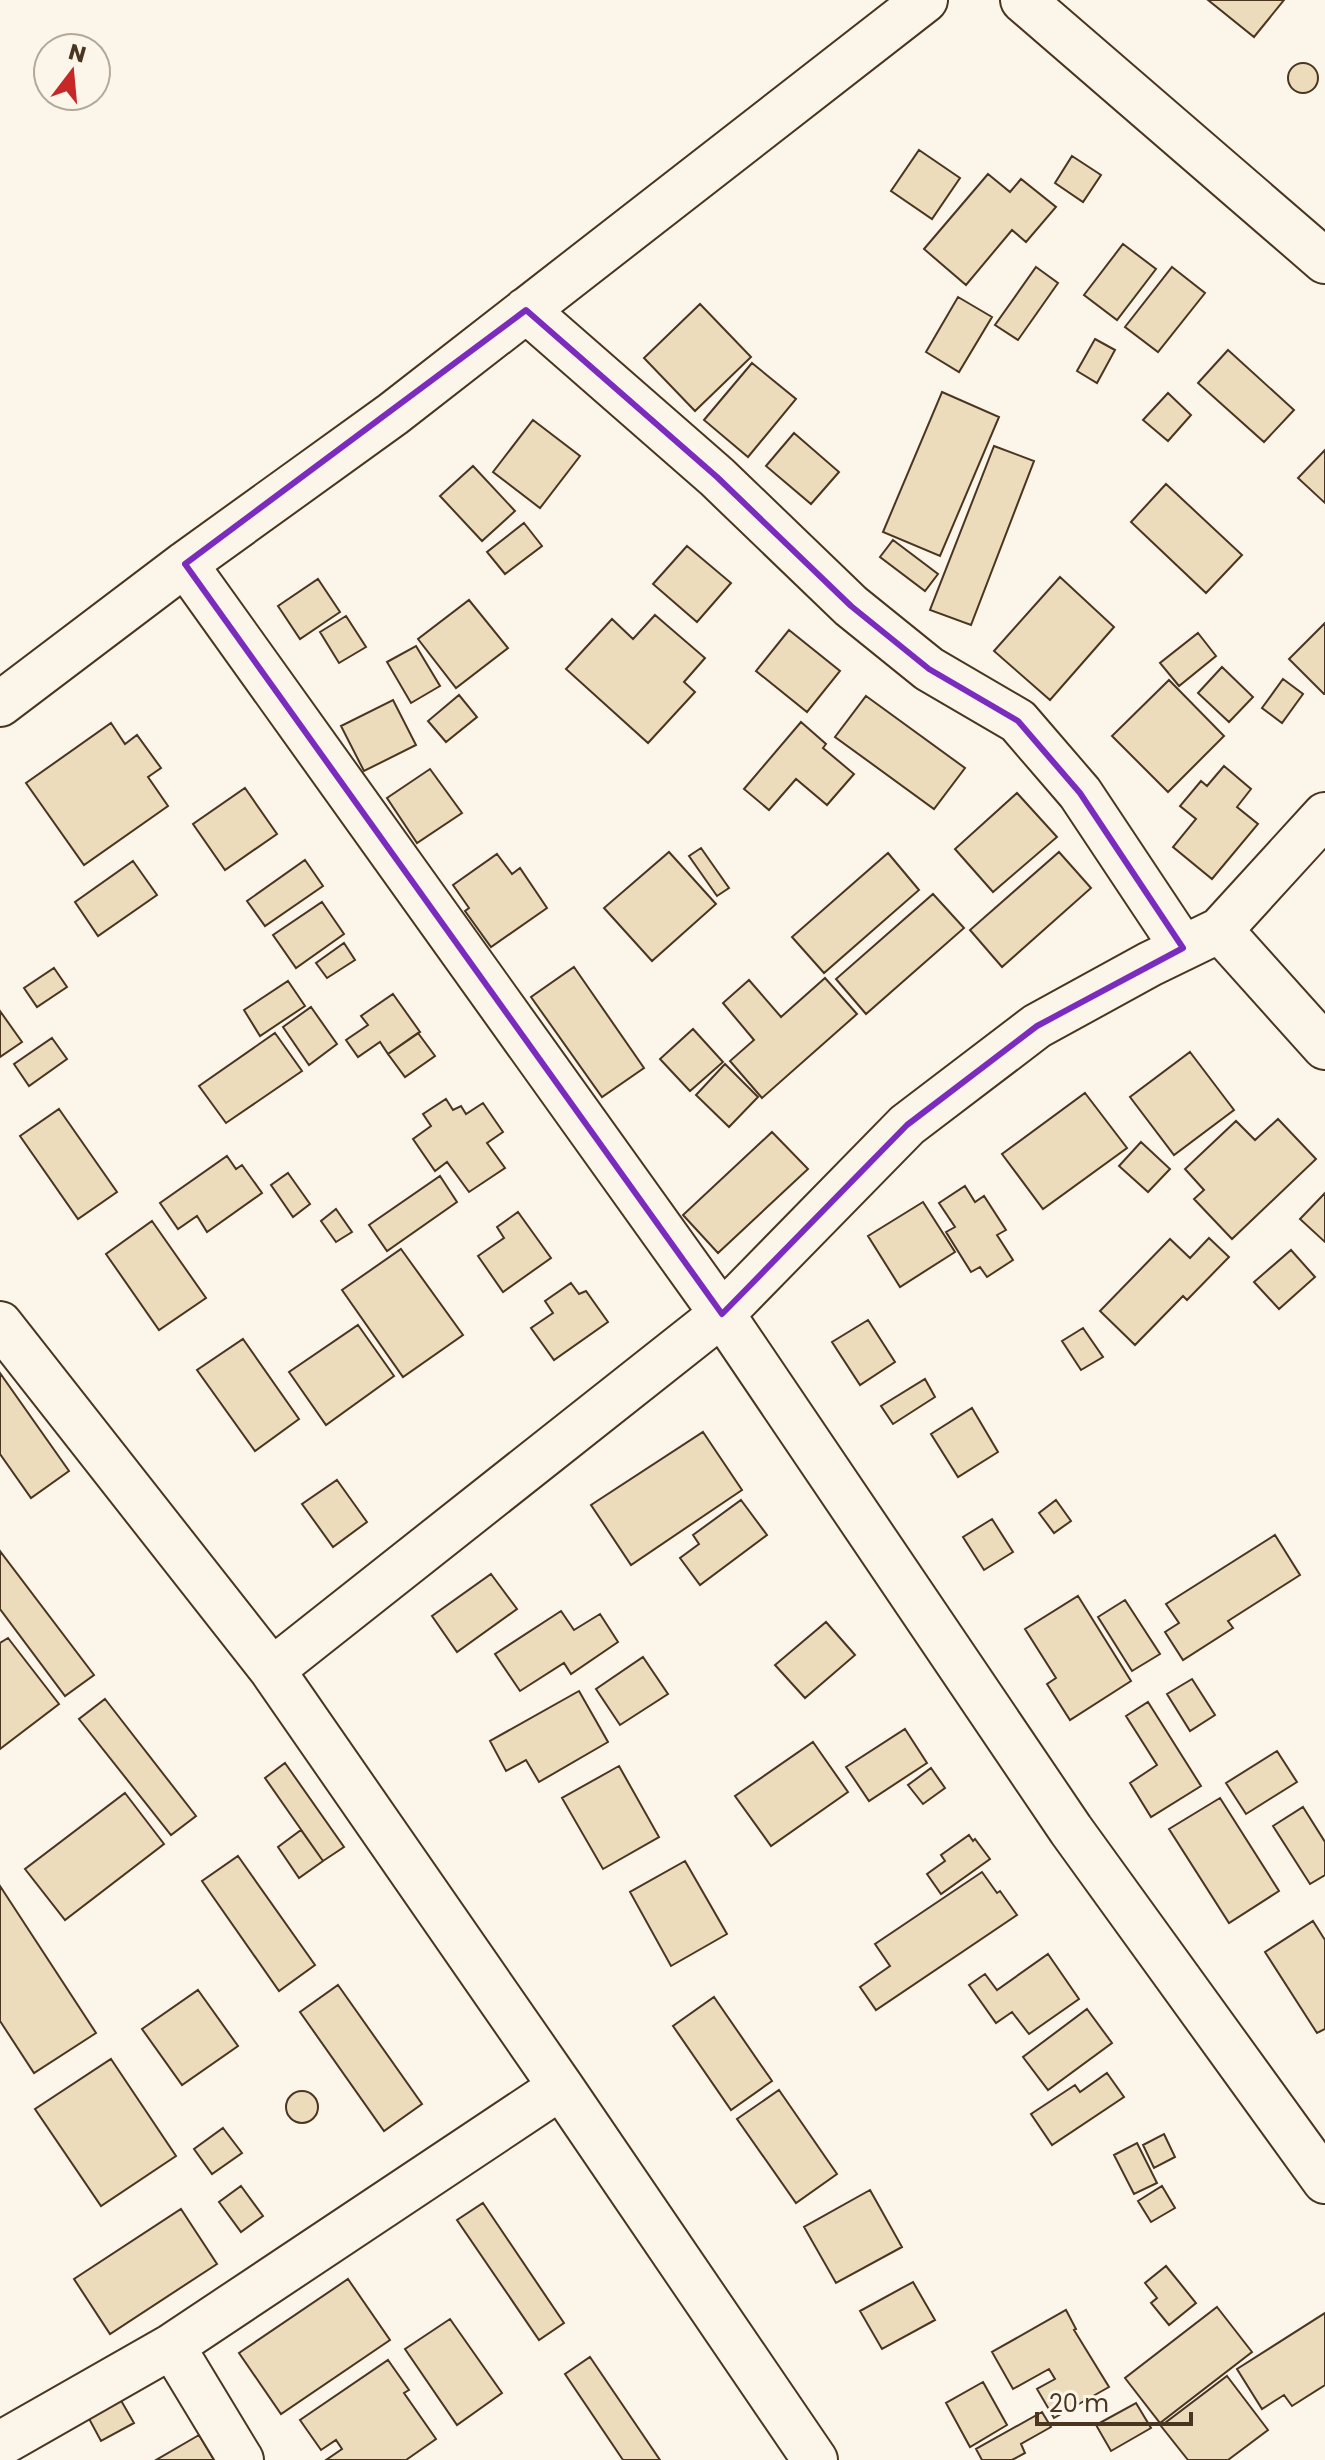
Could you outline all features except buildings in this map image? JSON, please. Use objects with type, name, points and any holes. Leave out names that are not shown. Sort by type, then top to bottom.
[{"type":"street","points":[[0,704],[185,564],[393,414],[925,0]]},
{"type":"street","points":[[1023,0],[1325,261]]},
{"type":"street","points":[[526,310],[717,477],[851,606],[929,669],[1018,721],[1201,939],[1325,1047]]},
{"type":"street","points":[[185,564],[722,1314],[1071,1830],[1325,2181]]},
{"type":"street","points":[[272,1670],[722,1314],[907,1125],[1037,1026],[1201,939],[1325,815]]},
{"type":"street","points":[[0,1324],[272,1670],[815,2460]]},
{"type":"street","points":[[0,2444],[172,2346],[561,2087]]},
{"type":"street","points":[[172,2346],[241,2460]]},
{"type":"highlighted area","points":[[526,310],[717,477],[851,606],[929,669],[1018,721],[1080,793],[1183,948],[1037,1026],[907,1125],[722,1314],[185,564]]}]
